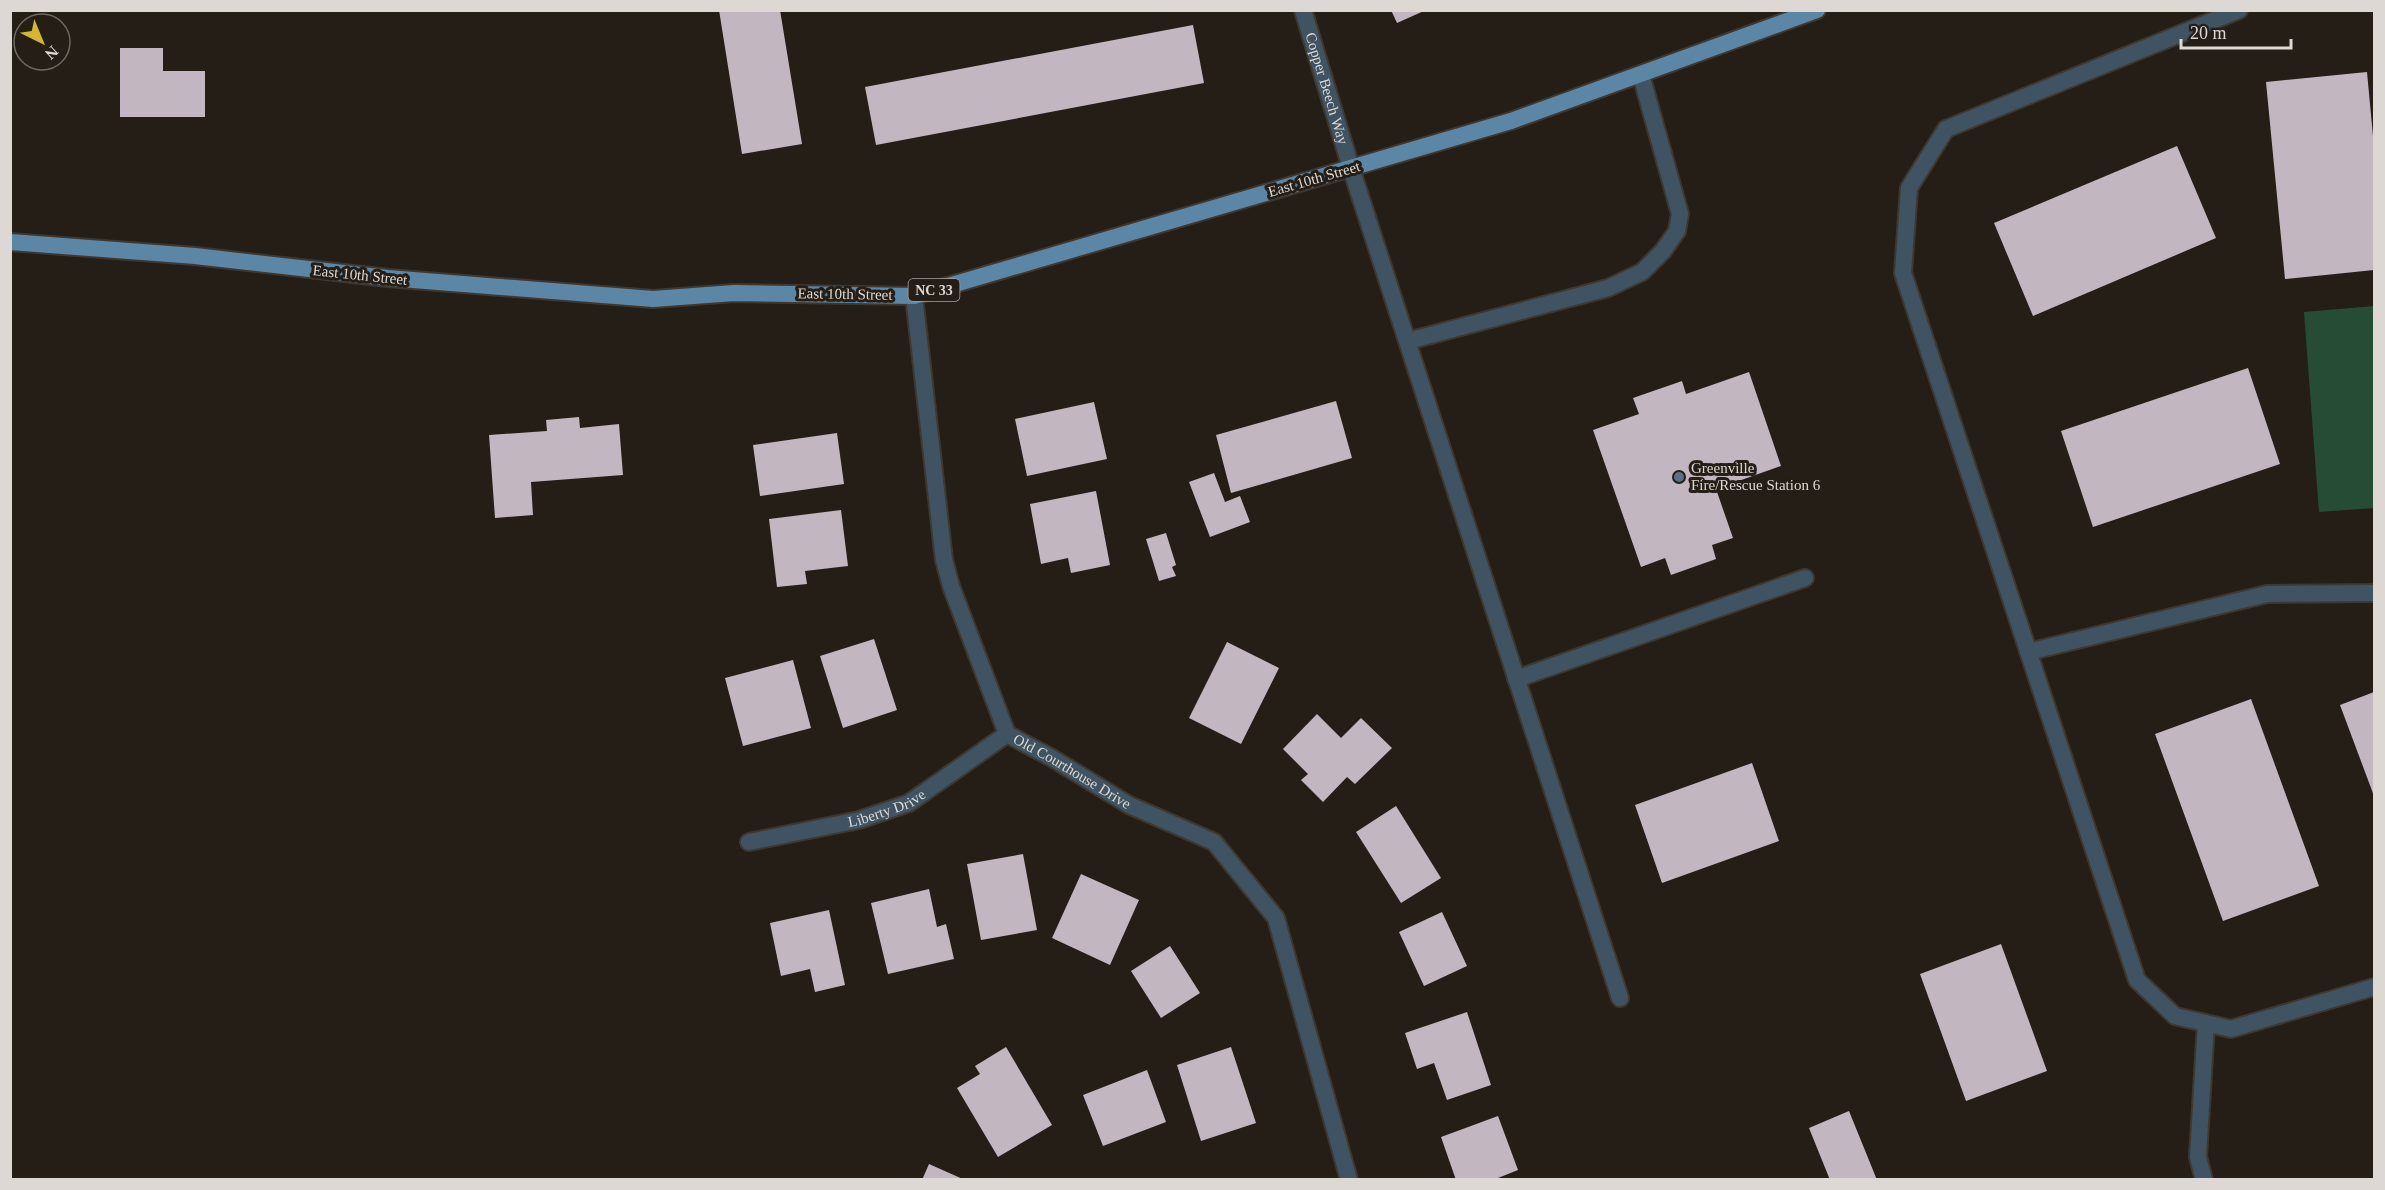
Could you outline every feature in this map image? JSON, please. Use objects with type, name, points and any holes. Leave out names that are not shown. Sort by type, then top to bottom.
[{"type":"main road","name":"East 10th Street","points":[[10,242],[195,256],[388,279],[642,298],[734,292],[914,296],[1512,122],[1817,10]]},
{"type":"street","name":"Copper Beech Way","points":[[1303,10],[1351,168],[1620,998]]},
{"type":"street","points":[[2239,10],[1946,129],[1909,188],[1903,273],[2137,980],[2175,1017],[2231,1029],[2374,987]]},
{"type":"street","points":[[1408,341],[1608,288],[1642,272],[1663,251],[1677,231],[1680,214],[1641,75]]},
{"type":"street","name":"Old Courthouse Drive","points":[[914,296],[944,560],[951,586],[1008,734],[1129,805],[1214,842],[1276,918],[1349,1179]]},
{"type":"street","points":[[1516,679],[1805,578]]},
{"type":"street","points":[[2028,652],[2267,594],[2374,593]]},
{"type":"street","name":"Liberty Drive","points":[[749,842],[860,819],[909,803],[1008,734]]},
{"type":"street","points":[[2204,1179],[2198,1157],[2206,1023]]},
{"type":"green space","points":[[2374,306],[2374,508],[2319,512],[2304,312]]},
{"type":"building","points":[[719,10],[780,10],[802,144],[742,154]]},
{"type":"building","points":[[1391,10],[1426,10],[1397,23]]},
{"type":"building","points":[[1193,25],[1204,83],[876,145],[865,87]]},
{"type":"building","points":[[120,48],[163,48],[163,71],[205,71],[205,117],[120,117]]},
{"type":"building","points":[[2367,72],[2374,147],[2374,270],[2285,279],[2266,82]]},
{"type":"building","points":[[2177,146],[2216,238],[2033,316],[1994,223]]},
{"type":"building","points":[[2248,368],[2280,464],[2093,527],[2061,431]]},
{"type":"building","name":"Greenville Fire/Rescue Station 6","points":[[1749,372],[1781,466],[1716,489],[1733,538],[1712,545],[1716,559],[1671,575],[1665,558],[1641,567],[1593,430],[1639,414],[1633,398],[1682,381],[1686,394]]},
{"type":"building","points":[[1336,401],[1352,458],[1231,493],[1216,435]]},
{"type":"building","points":[[1094,402],[1107,459],[1027,476],[1015,419]]},
{"type":"building","points":[[579,417],[580,428],[619,424],[623,475],[531,482],[533,515],[495,518],[489,435],[547,431],[546,420]]},
{"type":"building","points":[[837,433],[844,484],[760,496],[753,445]]},
{"type":"building","points":[[1214,473],[1225,502],[1240,496],[1250,522],[1210,537],[1189,482]]},
{"type":"building","points":[[1096,491],[1110,565],[1071,573],[1068,558],[1041,564],[1030,504]]},
{"type":"building","points":[[841,510],[848,566],[805,571],[807,584],[777,587],[769,519]]},
{"type":"building","points":[[1166,533],[1176,565],[1172,567],[1176,576],[1159,581],[1146,539]]},
{"type":"building","points":[[874,639],[897,710],[843,728],[820,656]]},
{"type":"building","points":[[1227,642],[1279,668],[1241,744],[1189,718]]},
{"type":"building","points":[[793,660],[811,728],[743,746],[725,678]]},
{"type":"building","points":[[2374,692],[2374,796],[2340,705]]},
{"type":"building","points":[[2251,699],[2319,886],[2223,921],[2155,734]]},
{"type":"building","points":[[1317,714],[1341,738],[1361,718],[1392,748],[1355,784],[1347,777],[1323,802],[1301,780],[1308,774],[1283,749]]},
{"type":"building","points":[[1752,763],[1779,841],[1662,883],[1635,805]]},
{"type":"building","points":[[1396,806],[1441,878],[1401,903],[1356,832]]},
{"type":"building","points":[[1023,854],[1037,930],[981,940],[967,864]]},
{"type":"building","points":[[1081,874],[1139,900],[1110,965],[1052,938]]},
{"type":"building","points":[[929,889],[937,927],[946,924],[954,959],[888,974],[871,903]]},
{"type":"building","points":[[829,910],[845,985],[815,992],[810,969],[781,976],[770,923]]},
{"type":"building","points":[[1442,912],[1467,966],[1424,986],[1399,932]]},
{"type":"building","points":[[2001,944],[2047,1071],[1966,1101],[1920,974]]},
{"type":"building","points":[[1170,946],[1200,993],[1161,1018],[1131,971]]},
{"type":"building","points":[[1467,1012],[1491,1085],[1447,1100],[1434,1063],[1417,1069],[1405,1033]]},
{"type":"building","points":[[1006,1047],[1052,1125],[998,1157],[957,1088],[980,1074],[975,1066]]},
{"type":"building","points":[[1231,1047],[1256,1123],[1201,1141],[1177,1065]]},
{"type":"building","points":[[1147,1070],[1166,1122],[1103,1146],[1083,1095]]},
{"type":"building","points":[[1849,1111],[1877,1180],[1830,1180],[1809,1128]]},
{"type":"building","points":[[1498,1116],[1518,1170],[1493,1180],[1456,1180],[1441,1137]]},
{"type":"building","points":[[929,1164],[965,1180],[922,1180]]},
{"type":"place","name":"Greenville Fire/Rescue Station 6","points":[[1679,477]]}]
